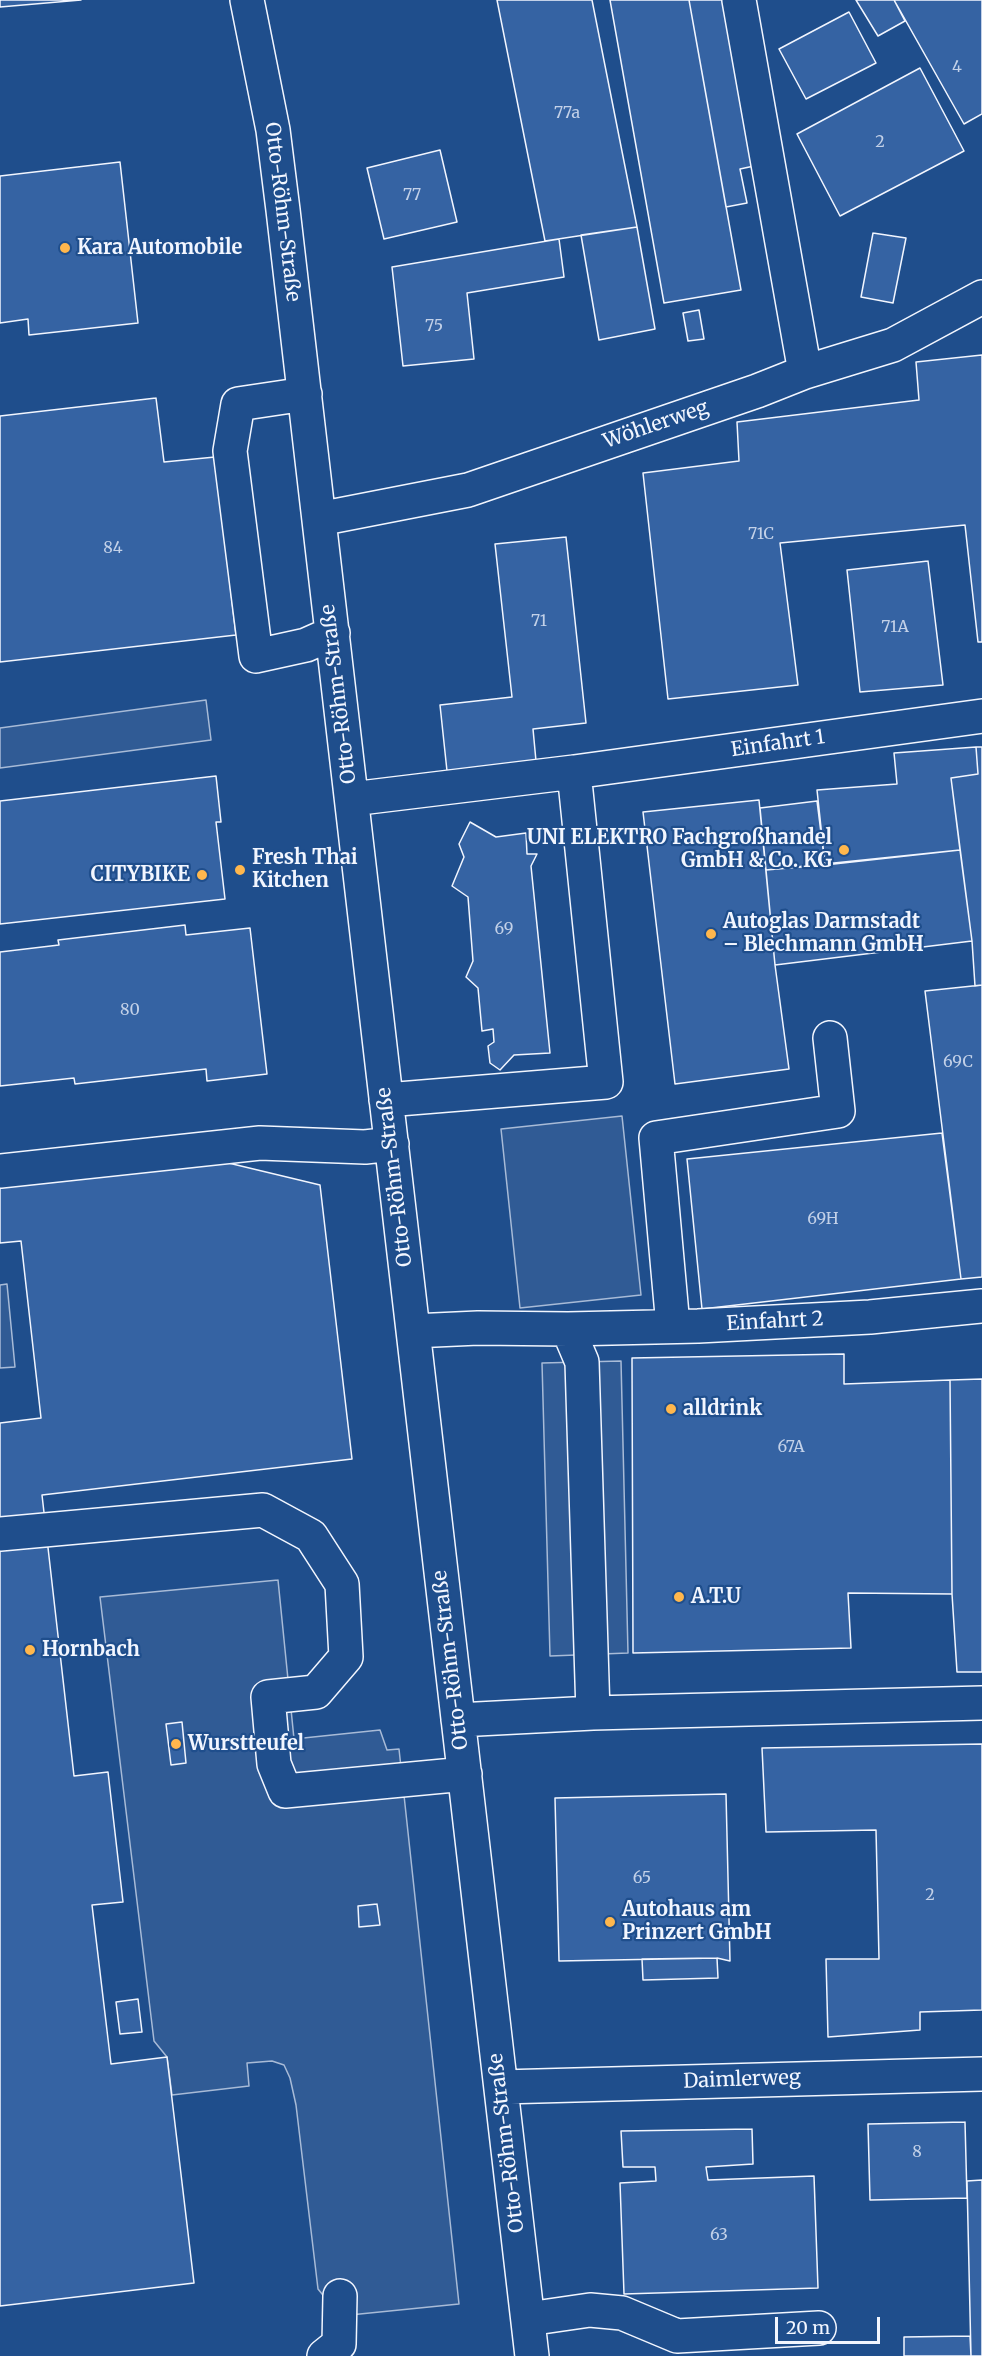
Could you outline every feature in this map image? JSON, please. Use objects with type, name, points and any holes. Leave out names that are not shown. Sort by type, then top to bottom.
[{"type":"street","name":"Otto-Röhm-Straße","points":[[247,0],[273,130],[305,394],[532,2356]]},
{"type":"street","points":[[739,0],[805,372]]},
{"type":"street","name":"Wöhlerweg","points":[[319,519],[468,490],[757,391],[805,372],[893,345],[982,297]]},
{"type":"street","points":[[305,394],[238,404],[230,451],[256,656],[306,645],[333,633]]},
{"type":"street","name":"Einfahrt 1","points":[[352,799],[574,772],[982,716]]},
{"type":"street","points":[[386,1100],[606,1082],[574,772]]},
{"type":"street","points":[[673,1326],[656,1138],[838,1111],[830,1038]]},
{"type":"street","points":[[0,1171],[260,1143],[365,1147],[392,1144]]},
{"type":"street","name":"Einfahrt 2","points":[[413,1330],[673,1326],[870,1317],[982,1306]]},
{"type":"street","points":[[568,1329],[582,1362],[593,1713]]},
{"type":"street","points":[[0,1534],[263,1510],[310,1536],[342,1584],[346,1657],[316,1692],[268,1697],[274,1764],[285,1791],[465,1774]]},
{"type":"street","points":[[458,1720],[593,1713],[970,1703]]},
{"type":"street","name":"Daimlerweg","points":[[501,2087],[982,2074]]},
{"type":"street","points":[[324,2356],[339,2344],[340,2296]]},
{"type":"street","points":[[528,2319],[590,2310],[622,2313],[678,2336],[819,2328]]},
{"type":"shaded area","points":[[206,700],[211,740],[0,768],[0,728]]},
{"type":"shaded area","points":[[622,1116],[641,1295],[520,1308],[501,1129]]},
{"type":"shaded area","points":[[7,1284],[15,1367],[0,1368],[0,1285]]},
{"type":"shaded area","points":[[621,1361],[628,1653],[550,1656],[542,1363]]},
{"type":"shaded area","points":[[278,1580],[294,1739],[380,1730],[387,1750],[399,1749],[459,2304],[340,2316],[318,2289],[296,2105],[290,2078],[284,2065],[272,2061],[247,2063],[249,2086],[172,2095],[167,2057],[154,2041],[100,1597]]},
{"type":"building","points":[[0,0],[81,0],[0,7]]},
{"type":"building","points":[[497,0],[592,0],[637,227],[545,241]]},
{"type":"building","points":[[610,0],[689,0],[741,290],[664,303]]},
{"type":"building","points":[[689,0],[724,0],[754,166],[740,169],[747,203],[726,207]]},
{"type":"building","points":[[856,0],[894,0],[905,21],[878,36]]},
{"type":"building","points":[[894,0],[982,0],[982,114],[964,124]]},
{"type":"building","points":[[849,12],[876,63],[806,99],[779,49]]},
{"type":"building","points":[[920,68],[964,151],[840,216],[797,134]]},
{"type":"building","points":[[440,150],[457,222],[384,239],[367,168]]},
{"type":"building","name":"Kara Automobile","points":[[120,162],[138,323],[29,335],[28,319],[0,323],[0,176]]},
{"type":"building","points":[[637,227],[655,329],[599,340],[581,235]]},
{"type":"building","points":[[873,233],[906,238],[893,303],[861,297]]},
{"type":"building","points":[[559,239],[564,277],[467,293],[474,359],[403,366],[392,267]]},
{"type":"building","points":[[699,310],[704,339],[688,341],[683,313]]},
{"type":"building","points":[[982,355],[982,642],[978,642],[965,525],[780,543],[798,685],[668,699],[643,473],[739,461],[737,422],[919,400],[916,362]]},
{"type":"building","points":[[156,398],[164,462],[215,457],[236,635],[0,662],[0,416]]},
{"type":"building","points":[[566,537],[586,723],[533,729],[536,761],[447,771],[440,705],[512,697],[495,544]]},
{"type":"building","points":[[928,561],[943,685],[860,692],[847,570]]},
{"type":"building","points":[[976,747],[978,774],[951,778],[960,850],[825,865],[817,790],[897,784],[894,753]]},
{"type":"building","points":[[976,747],[982,747],[982,985],[975,986],[972,941],[951,778],[978,774]]},
{"type":"building","points":[[216,776],[221,822],[216,822],[225,899],[0,924],[0,801]]},
{"type":"building","points":[[759,800],[775,965],[789,1069],[675,1084],[643,812]]},
{"type":"building","points":[[817,801],[825,865],[766,870],[760,808]]},
{"type":"building","points":[[470,822],[496,837],[526,833],[527,854],[537,854],[531,866],[550,1053],[514,1055],[500,1070],[490,1063],[488,1046],[494,1042],[493,1029],[482,1031],[478,988],[466,977],[473,961],[468,897],[452,886],[464,857],[459,844]]},
{"type":"building","points":[[960,850],[972,941],[775,965],[766,870]]},
{"type":"building","points":[[185,925],[186,935],[250,928],[267,1074],[207,1081],[206,1069],[75,1084],[74,1078],[0,1086],[0,952],[59,945],[58,940]]},
{"type":"building","points":[[982,985],[982,1277],[961,1279],[925,991]]},
{"type":"building","points":[[942,1133],[961,1279],[702,1309],[687,1159]]},
{"type":"building","name":"Hornbach","points":[[216,1160],[320,1185],[352,1459],[42,1495],[74,1776],[108,1772],[123,1902],[92,1905],[111,2064],[167,2057],[194,2283],[0,2306],[0,1423],[41,1418],[21,1241],[0,1243],[0,1185]]},
{"type":"building","points":[[844,1354],[844,1384],[950,1380],[952,1594],[848,1593],[851,1648],[633,1653],[632,1358]]},
{"type":"building","points":[[982,1379],[982,1672],[957,1672],[952,1594],[950,1380]]},
{"type":"building","points":[[182,1722],[186,1763],[171,1765],[166,1724]]},
{"type":"building","points":[[982,1744],[982,2010],[920,2012],[920,2030],[828,2037],[826,1959],[879,1959],[876,1830],[766,1832],[762,1748]]},
{"type":"building","points":[[726,1794],[730,1961],[717,1958],[559,1961],[555,1798]]},
{"type":"building","points":[[377,1904],[380,1925],[359,1927],[358,1906]]},
{"type":"building","points":[[717,1958],[718,1978],[643,1980],[642,1959]]},
{"type":"building","points":[[138,1999],[142,2032],[120,2034],[116,2002]]},
{"type":"building","points":[[965,2122],[967,2198],[870,2200],[868,2124]]},
{"type":"building","points":[[752,2129],[753,2164],[706,2167],[708,2180],[814,2176],[818,2288],[624,2294],[620,2183],[656,2181],[655,2167],[623,2167],[621,2131]]},
{"type":"building","points":[[982,2180],[982,2356],[971,2356],[967,2181]]},
{"type":"building","points":[[970,2336],[971,2356],[904,2356],[904,2337]]},
{"type":"place","name":"Kara Automobile","points":[[65,248]]},
{"type":"place","name":"UNI ELEKTRO Fachgroßhandel GmbH & Co. KG","points":[[844,850]]},
{"type":"place","name":"Fresh Thai Kitchen","points":[[240,870]]},
{"type":"place","name":"CITYBIKE","points":[[202,875]]},
{"type":"place","name":"Autoglas Darmstadt – Blechmann GmbH","points":[[711,934]]},
{"type":"place","name":"alldrink","points":[[671,1409]]},
{"type":"place","name":"A.T.U","points":[[679,1597]]},
{"type":"place","name":"Hornbach","points":[[30,1650]]},
{"type":"place","name":"Wurstteufel","points":[[176,1744]]},
{"type":"place","name":"Autohaus am Prinzert GmbH","points":[[610,1922]]}]
